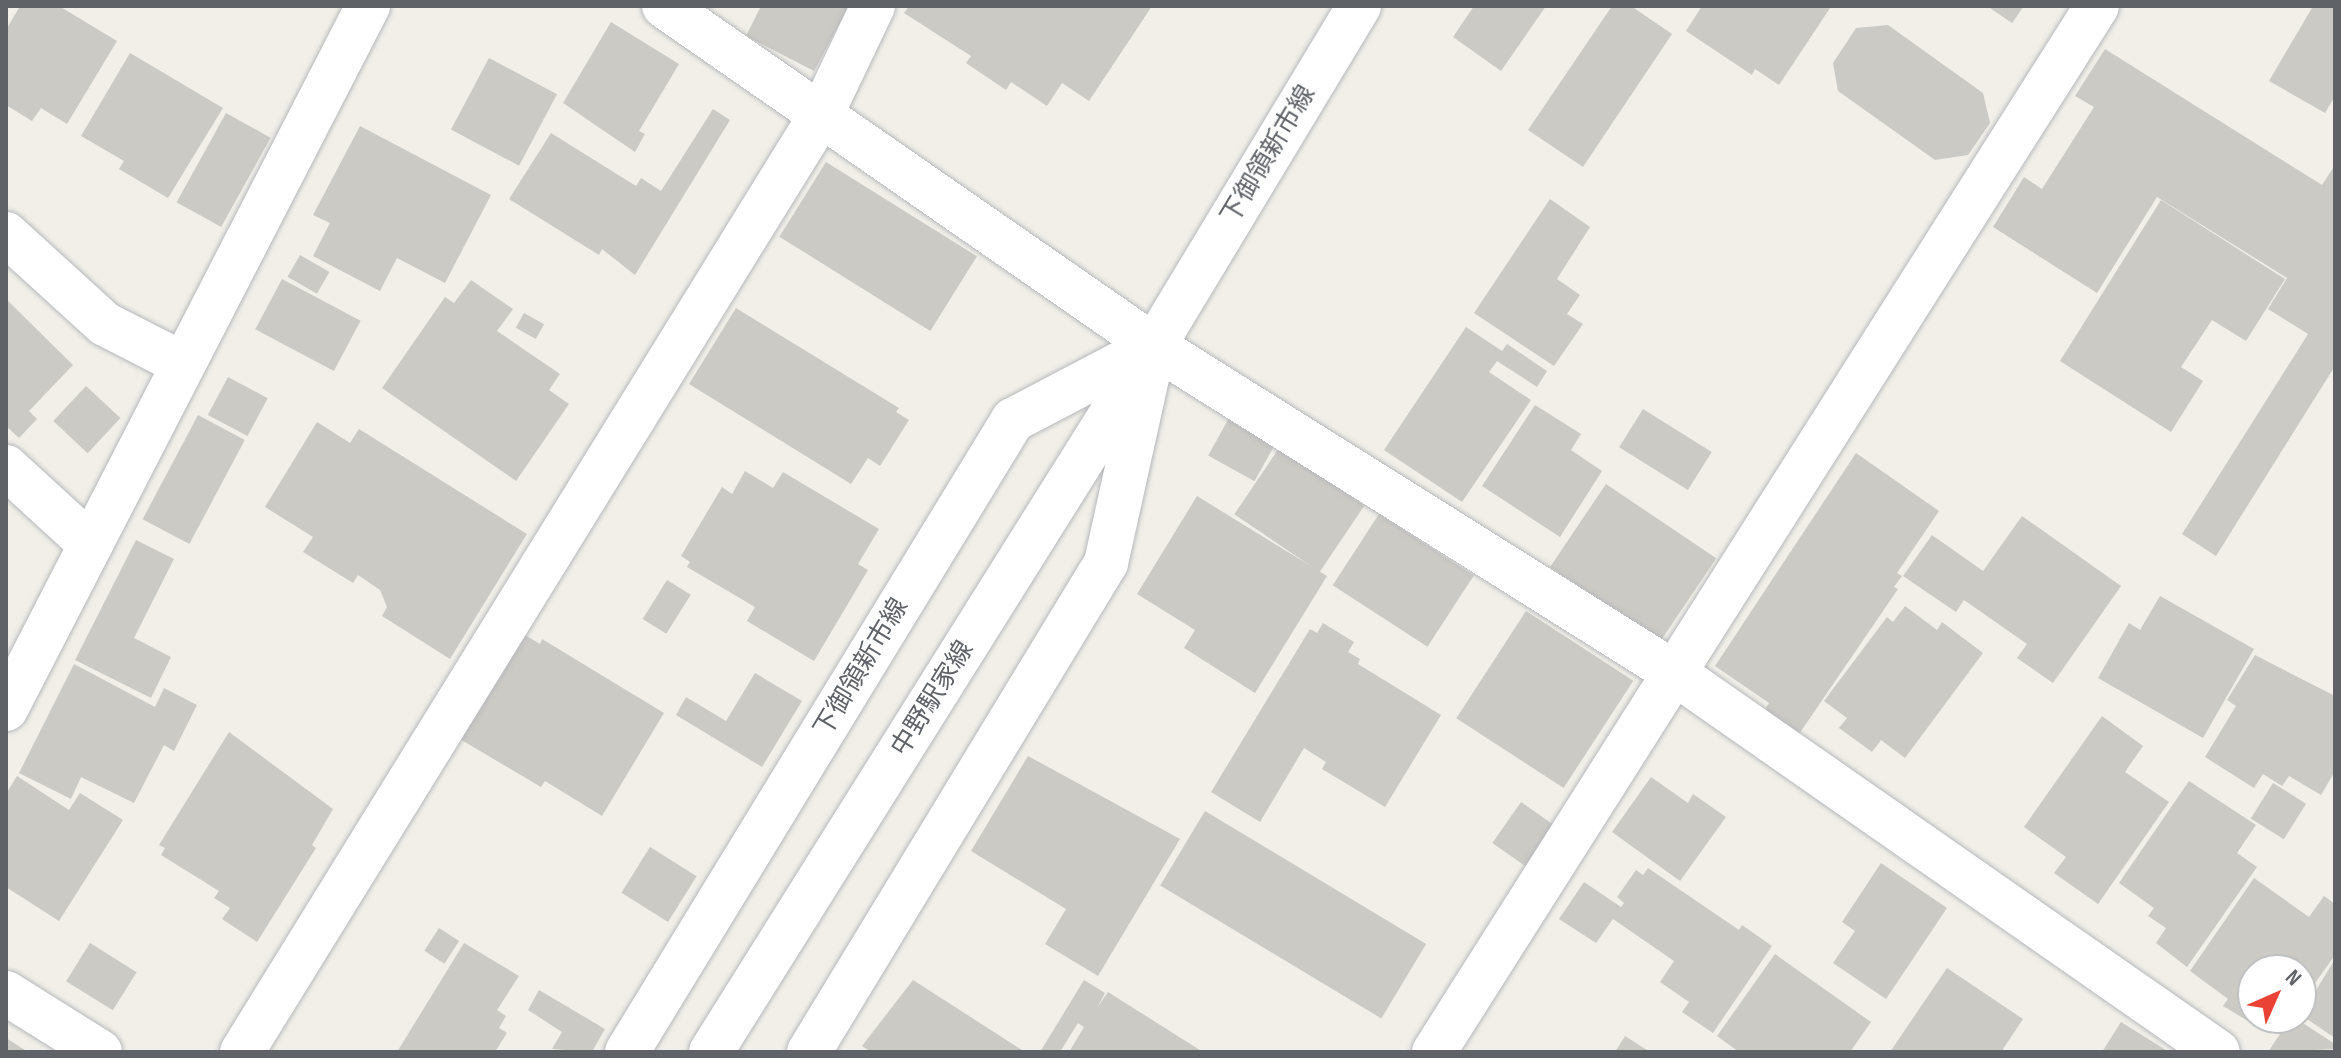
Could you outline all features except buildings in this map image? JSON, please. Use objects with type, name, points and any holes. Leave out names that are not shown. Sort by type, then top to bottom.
[{"type":"street","points":[[6,709],[368,6]]},
{"type":"street","points":[[664,6],[1154,346],[1673,672],[2218,1052]]},
{"type":"street","points":[[242,1052],[821,115],[873,6]]},
{"type":"street","name":"下御領新市線","points":[[809,1052],[1106,563],[1154,346],[1359,6]]},
{"type":"street","points":[[1434,1052],[2097,6]]},
{"type":"street","points":[[6,234],[105,324],[183,364]]},
{"type":"street","name":"下御領新市線","points":[[627,1052],[1013,420],[1154,346]]},
{"type":"street","name":"中野駅家線","points":[[711,1052],[1154,346]]},
{"type":"street","points":[[6,467],[91,545]]},
{"type":"street","points":[[6,993],[100,1052]]}]
